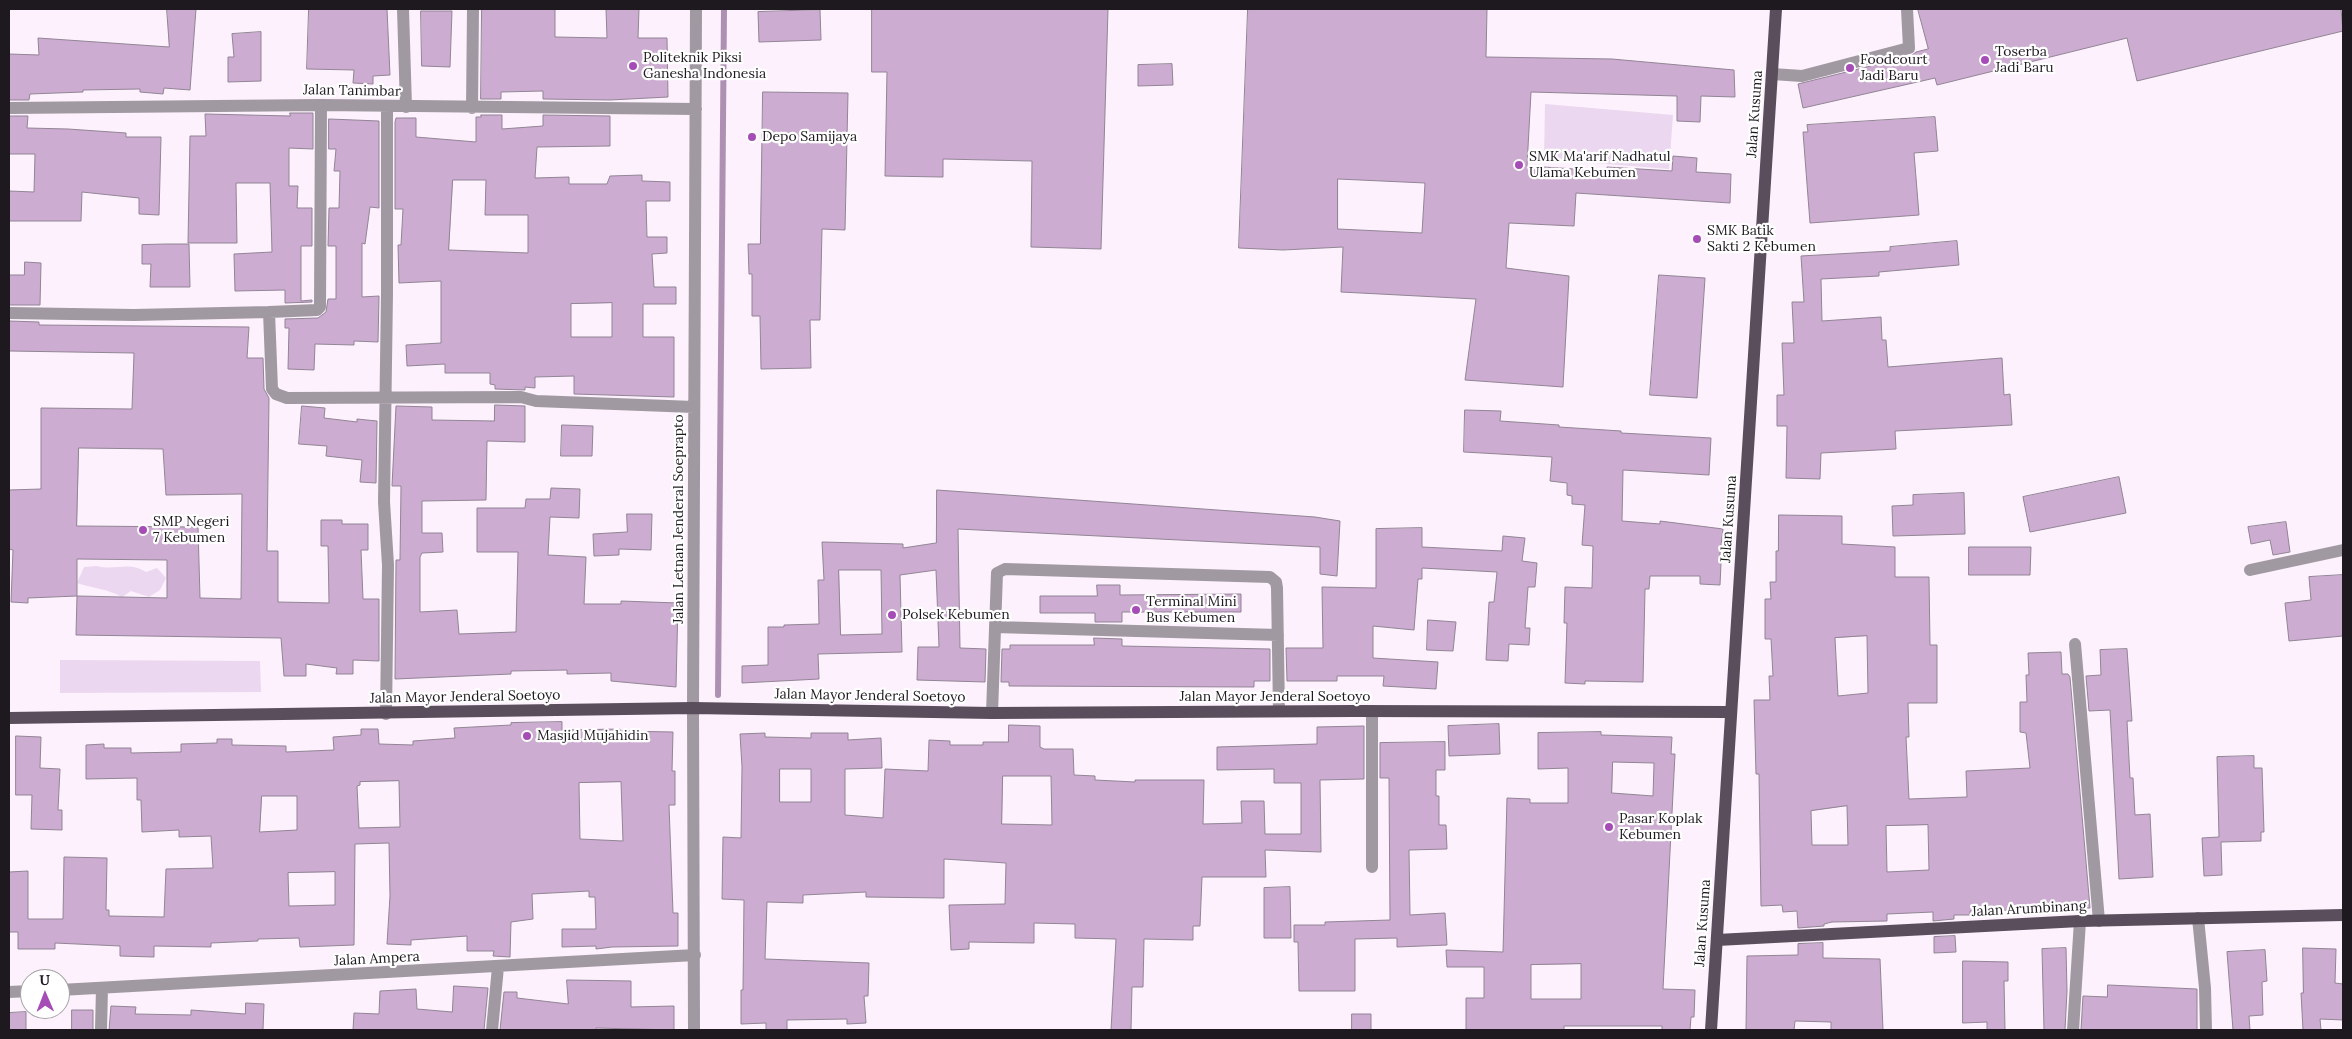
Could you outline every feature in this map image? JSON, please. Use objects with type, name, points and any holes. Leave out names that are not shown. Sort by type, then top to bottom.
[{"type":"main road","name":"Jalan Kusuma","points":[[1711,1030],[1776,9]]},
{"type":"main road","name":"Jalan Mayor Jenderal Soetoyo","points":[[9,718],[386,714],[693,708],[992,714],[1372,711],[1731,712]]},
{"type":"main road","name":"Jalan Arumbinang","points":[[1717,940],[2080,921],[2343,915]]},
{"type":"street","points":[[403,9],[406,107]]},
{"type":"street","points":[[472,108],[473,9]]},
{"type":"street","name":"Jalan Letnan Jenderal Soeprapto","points":[[694,1030],[693,708],[696,9]]},
{"type":"street","points":[[1772,74],[1802,76],[1909,48],[1907,9]]},
{"type":"street","points":[[9,313],[134,314],[317,310],[320,307],[322,105]]},
{"type":"street","name":"Jalan Tanimbar","points":[[9,108],[322,105],[696,109]]},
{"type":"street","points":[[386,714],[388,565],[384,502],[387,106]]},
{"type":"street","points":[[269,312],[271,381],[276,394],[287,398],[520,397],[536,401],[694,407]]},
{"type":"street","points":[[2250,570],[2343,550]]},
{"type":"street","points":[[992,714],[997,573],[1005,569],[1264,576],[1276,582],[1280,712]]},
{"type":"street","points":[[995,627],[1278,635]]},
{"type":"street","points":[[2075,644],[2099,921]]},
{"type":"street","points":[[1372,711],[1372,867]]},
{"type":"street","points":[[2198,918],[2205,988],[2206,1030]]},
{"type":"street","points":[[2073,1030],[2080,921]]},
{"type":"street","name":"Jalan Ampera","points":[[70,990],[695,955]]},
{"type":"street","points":[[492,1030],[498,967]]},
{"type":"street","points":[[101,1030],[102,988]]},
{"type":"shaded area","points":[[1545,104],[1673,115],[1669,169],[1544,159]]},
{"type":"shaded area","points":[[84,567],[110,568],[133,567],[146,572],[157,568],[166,578],[160,590],[149,597],[131,591],[122,597],[106,590],[77,583]]},
{"type":"shaded area","points":[[60,660],[260,661],[261,692],[60,693]]},
{"type":"building","points":[[167,9],[196,9],[190,90],[164,88],[163,94],[140,92],[140,89],[83,90],[83,92],[30,94],[29,100],[9,100],[9,54],[39,55],[38,38],[169,47]]},
{"type":"building","points":[[309,9],[387,9],[390,75],[373,76],[373,84],[353,83],[354,70],[307,69]]},
{"type":"building","points":[[482,9],[555,9],[555,37],[607,38],[606,9],[639,9],[638,38],[667,38],[668,97],[610,100],[543,99],[543,91],[501,92],[501,99],[481,99]]},
{"type":"building","points":[[872,9],[1108,9],[1101,249],[1031,247],[1032,161],[943,159],[943,177],[885,176],[887,72],[872,72]]},
{"type":"building","points":[[1248,9],[1487,9],[1486,57],[1612,59],[1734,70],[1735,97],[1701,96],[1700,122],[1677,121],[1677,96],[1531,92],[1527,166],[1607,171],[1607,167],[1672,171],[1673,156],[1697,158],[1696,172],[1731,174],[1730,203],[1576,193],[1574,226],[1509,223],[1506,268],[1569,276],[1563,387],[1465,380],[1476,299],[1341,292],[1343,247],[1283,250],[1239,248]],"holes":[[[1338,179],[1425,183],[1422,233],[1338,229]]]},
{"type":"building","name":"Toserba Jadi Baru","points":[[1918,9],[2341,9],[2343,31],[2137,81],[2127,38],[1937,85],[1935,78],[1803,108],[1798,84],[1911,56],[1916,52],[1928,49]]},
{"type":"building","points":[[820,10],[821,40],[759,42],[758,12]]},
{"type":"building","points":[[421,11],[452,11],[450,67],[422,66]]},
{"type":"building","points":[[261,32],[261,81],[228,82],[228,57],[234,57],[232,34]]},
{"type":"building","points":[[1172,64],[1173,85],[1138,86],[1138,65]]},
{"type":"building","points":[[763,92],[848,93],[845,230],[822,229],[820,320],[810,320],[811,368],[761,369],[760,316],[752,316],[752,274],[749,274],[748,244],[760,244]]},
{"type":"building","points":[[290,113],[313,113],[313,149],[289,148],[289,186],[298,186],[297,208],[312,208],[312,246],[301,246],[301,301],[312,300],[312,302],[285,303],[285,290],[235,291],[234,254],[272,252],[270,183],[236,183],[237,243],[188,243],[190,136],[206,136],[205,114],[290,116]]},
{"type":"building","points":[[481,115],[502,115],[502,129],[543,126],[543,115],[610,116],[610,146],[537,147],[535,178],[569,177],[569,184],[607,184],[610,176],[642,175],[642,181],[670,182],[670,201],[646,201],[647,237],[667,237],[667,253],[652,254],[654,287],[676,287],[676,304],[643,304],[643,337],[674,337],[674,397],[574,394],[574,376],[535,377],[535,388],[525,387],[525,390],[495,389],[495,385],[490,384],[490,373],[445,373],[445,364],[407,366],[406,345],[441,343],[441,281],[399,283],[398,245],[401,245],[403,209],[395,209],[396,118],[416,118],[416,137],[476,142],[476,117],[481,117]],"holes":[[[453,180],[486,180],[485,215],[528,215],[528,253],[449,250]],[[612,303],[612,337],[571,337],[571,304]]]},
{"type":"building","points":[[9,116],[28,116],[27,128],[126,133],[126,137],[161,137],[159,215],[139,214],[139,198],[82,192],[81,221],[9,221],[9,191],[34,192],[35,154],[9,154]]},
{"type":"building","points":[[1935,117],[1938,151],[1914,153],[1919,215],[1810,223],[1803,132],[1808,132],[1807,125]]},
{"type":"building","points":[[329,119],[379,121],[379,208],[370,207],[365,244],[362,243],[362,297],[379,296],[378,342],[354,341],[354,345],[315,344],[314,370],[288,369],[289,328],[285,328],[285,319],[318,318],[326,312],[328,299],[336,299],[336,246],[328,246],[329,208],[339,208],[340,171],[334,171],[336,149],[329,149]]},
{"type":"building","points":[[1957,241],[1959,265],[1879,272],[1879,276],[1821,279],[1822,321],[1881,317],[1882,340],[1886,340],[1888,367],[2002,358],[2004,395],[2010,394],[2012,425],[1895,431],[1896,449],[1821,453],[1820,479],[1786,478],[1787,426],[1777,426],[1777,395],[1784,395],[1782,343],[1794,343],[1792,302],[1804,302],[1801,256],[1890,251],[1890,247]]},
{"type":"building","points":[[189,244],[190,287],[150,287],[151,264],[142,264],[142,245]]},
{"type":"building","points":[[25,262],[41,263],[40,305],[9,305],[9,275],[24,275]]},
{"type":"building","points":[[1659,275],[1705,278],[1697,398],[1650,395]]},
{"type":"building","points":[[9,321],[39,322],[39,325],[249,327],[247,358],[263,358],[264,389],[269,398],[267,551],[278,551],[278,602],[329,603],[328,546],[321,546],[321,520],[342,520],[342,524],[368,524],[368,550],[361,550],[363,599],[379,599],[379,661],[353,660],[353,674],[336,674],[337,668],[306,664],[306,676],[284,676],[281,638],[76,635],[77,596],[28,598],[28,603],[11,602],[13,550],[9,549],[9,490],[41,489],[41,408],[132,409],[134,353],[9,351]],"holes":[[[79,448],[163,449],[166,495],[242,494],[241,599],[200,598],[198,527],[77,526]],[[77,559],[167,560],[167,598],[77,596]]]},
{"type":"building","points":[[495,405],[525,406],[525,442],[487,441],[486,500],[422,501],[422,533],[442,533],[443,552],[422,553],[420,557],[420,612],[457,610],[459,634],[516,632],[518,552],[477,552],[477,508],[525,508],[526,499],[550,499],[551,488],[580,489],[579,518],[550,517],[548,555],[586,557],[584,604],[621,604],[621,601],[678,603],[676,687],[611,681],[611,673],[567,674],[567,670],[511,671],[511,674],[395,679],[396,560],[400,560],[401,486],[392,486],[396,406],[432,407],[432,420],[494,421]]},
{"type":"building","points":[[302,406],[325,408],[324,418],[357,422],[357,419],[377,421],[376,483],[360,482],[362,460],[326,456],[327,446],[299,444]]},
{"type":"building","points":[[1465,410],[1501,411],[1500,421],[1621,431],[1621,433],[1711,438],[1709,475],[1623,470],[1622,521],[1660,524],[1660,521],[1723,529],[1719,562],[1721,563],[1720,585],[1700,584],[1700,576],[1650,576],[1649,589],[1645,589],[1643,682],[1585,681],[1585,684],[1565,683],[1567,623],[1564,623],[1565,587],[1592,588],[1593,546],[1582,545],[1585,505],[1572,504],[1572,496],[1567,495],[1567,483],[1550,481],[1552,457],[1464,452]]},
{"type":"building","points":[[562,425],[593,426],[592,456],[561,456]]},
{"type":"building","points":[[2119,477],[2126,513],[2030,532],[2023,497]]},
{"type":"building","points":[[937,490],[1315,517],[1340,521],[1337,576],[1320,574],[1320,547],[958,529],[960,648],[986,649],[985,682],[917,680],[918,647],[939,647],[936,570],[900,575],[902,652],[818,654],[819,679],[742,683],[742,666],[768,665],[768,627],[819,624],[818,580],[824,580],[822,542],[903,544],[903,548],[936,543]],"holes":[[[839,570],[881,570],[882,634],[841,635]]]},
{"type":"building","points":[[1964,493],[1965,534],[1893,536],[1892,506],[1913,505],[1913,495]]},
{"type":"building","points":[[627,514],[652,514],[651,550],[619,549],[619,555],[594,556],[593,534],[627,532]]},
{"type":"building","points":[[1779,515],[1842,516],[1842,544],[1895,547],[1895,577],[1929,577],[1930,645],[1937,645],[1937,703],[1908,703],[1909,737],[1906,737],[1909,799],[1967,797],[1966,771],[2030,768],[2026,733],[2020,732],[2020,702],[2027,702],[2026,675],[2029,675],[2028,653],[2061,652],[2062,674],[2068,674],[2070,677],[2090,908],[1970,911],[1970,915],[1954,915],[1954,919],[1933,921],[1933,912],[1887,914],[1887,921],[1832,922],[1824,924],[1824,926],[1798,928],[1797,911],[1783,912],[1782,905],[1761,906],[1759,774],[1756,774],[1754,700],[1770,700],[1769,676],[1773,676],[1771,639],[1765,639],[1765,599],[1771,599],[1770,582],[1776,582],[1776,551],[1778,551]],"holes":[[[1867,636],[1868,693],[1838,696],[1835,638]],[[1847,806],[1848,845],[1812,845],[1811,811]],[[1928,825],[1929,870],[1887,872],[1886,826]]]},
{"type":"building","points":[[2286,522],[2290,552],[2273,555],[2270,540],[2251,544],[2248,527]]},
{"type":"building","points":[[1422,528],[1422,547],[1502,551],[1503,536],[1525,538],[1522,561],[1537,563],[1535,587],[1528,587],[1525,628],[1530,628],[1529,645],[1509,644],[1508,661],[1486,660],[1489,602],[1494,602],[1497,572],[1422,568],[1422,579],[1418,579],[1414,630],[1373,626],[1373,658],[1438,662],[1436,689],[1383,686],[1384,676],[1337,676],[1337,681],[1287,681],[1286,648],[1323,648],[1322,587],[1376,588],[1376,529]]},
{"type":"building","points":[[1969,547],[2031,547],[2030,575],[1969,575]]},
{"type":"building","points":[[2343,575],[2343,636],[2289,641],[2285,603],[2311,600],[2309,577]]},
{"type":"building","points":[[1097,585],[1120,585],[1120,595],[1241,594],[1241,612],[1122,612],[1122,622],[1095,622],[1095,613],[1040,613],[1040,596],[1097,596]]},
{"type":"building","points":[[1428,620],[1456,622],[1453,651],[1427,650]]},
{"type":"building","points":[[1094,638],[1122,639],[1122,646],[1270,649],[1270,681],[1254,681],[1254,687],[1009,686],[1009,682],[1001,682],[1002,649],[1010,649],[1010,645],[1094,645]]},
{"type":"building","points":[[2127,649],[2132,721],[2127,721],[2130,778],[2133,778],[2135,815],[2150,814],[2153,877],[2119,879],[2110,710],[2089,711],[2086,676],[2101,675],[2100,650]]},
{"type":"building","points":[[562,722],[562,730],[620,729],[620,731],[673,732],[672,771],[675,771],[675,805],[669,805],[673,913],[678,913],[678,946],[596,949],[596,946],[562,947],[562,929],[596,929],[595,897],[589,897],[589,891],[532,894],[533,919],[511,922],[510,957],[493,956],[494,951],[467,951],[467,936],[411,940],[411,945],[387,944],[390,896],[389,843],[355,844],[354,945],[300,947],[299,938],[258,939],[258,941],[211,943],[211,947],[154,946],[154,957],[120,956],[120,946],[55,943],[55,949],[18,949],[18,932],[9,932],[9,872],[28,871],[28,919],[63,919],[64,857],[107,858],[106,910],[109,910],[109,916],[164,917],[166,869],[213,868],[211,836],[179,837],[179,830],[142,832],[141,800],[137,800],[137,778],[86,779],[86,745],[104,744],[104,748],[131,748],[131,753],[181,752],[181,744],[217,743],[217,739],[232,739],[232,745],[286,746],[286,752],[334,750],[333,737],[361,735],[361,729],[378,729],[379,744],[413,745],[413,741],[455,738],[454,728],[511,725],[511,723]],"holes":[[[399,781],[400,827],[359,828],[357,786],[360,785],[360,782]],[[621,782],[623,841],[580,839],[579,783]],[[262,796],[297,796],[297,830],[260,832]],[[335,872],[335,905],[289,906],[288,873]]]},
{"type":"building","points":[[1499,724],[1500,754],[1449,756],[1448,726]]},
{"type":"building","points":[[1009,725],[1040,726],[1040,747],[1044,749],[1073,749],[1074,775],[1095,776],[1095,780],[1135,782],[1135,780],[1204,780],[1203,824],[1242,823],[1241,801],[1264,801],[1265,834],[1301,834],[1301,783],[1274,783],[1274,769],[1217,770],[1217,747],[1317,744],[1317,727],[1364,726],[1364,779],[1320,780],[1321,852],[1265,850],[1266,877],[1202,877],[1200,926],[1193,926],[1193,940],[1144,939],[1143,987],[1132,987],[1131,1030],[1111,1030],[1116,939],[1075,938],[1075,924],[1034,923],[1034,943],[969,942],[969,949],[951,950],[949,905],[1005,904],[1006,863],[944,859],[944,898],[866,897],[866,892],[803,895],[803,903],[767,902],[765,959],[869,963],[868,996],[864,996],[866,1023],[847,1024],[847,1019],[787,1020],[787,1030],[766,1030],[766,1023],[741,1024],[744,900],[722,899],[723,837],[741,838],[742,767],[740,734],[765,733],[765,737],[811,738],[811,733],[848,733],[848,740],[881,738],[882,768],[845,769],[845,815],[883,818],[885,769],[928,771],[929,740],[950,741],[950,745],[983,745],[983,742],[1008,742]],"holes":[[[780,769],[811,769],[811,802],[780,802]],[[1003,776],[1051,776],[1052,825],[1002,824]]]},
{"type":"building","name":"Pasar Koplak Kebumen","points":[[1601,732],[1601,735],[1672,737],[1671,754],[1675,754],[1663,989],[1695,990],[1694,1017],[1691,1017],[1690,1030],[1662,1030],[1662,1026],[1564,1026],[1564,1030],[1466,1030],[1466,998],[1484,998],[1484,967],[1447,967],[1446,950],[1503,952],[1507,798],[1530,799],[1530,803],[1568,803],[1568,768],[1538,769],[1538,733]],"holes":[[[1613,762],[1654,763],[1653,796],[1612,793]],[[1581,964],[1581,999],[1531,999],[1531,965]]]},
{"type":"building","points":[[16,736],[41,737],[40,768],[60,769],[58,810],[62,810],[62,830],[31,829],[32,795],[16,795]]},
{"type":"building","points":[[1445,742],[1445,770],[1436,770],[1436,796],[1439,796],[1439,825],[1446,825],[1447,849],[1409,850],[1410,915],[1445,913],[1447,945],[1397,947],[1397,938],[1355,939],[1355,991],[1299,991],[1298,942],[1294,942],[1294,925],[1325,925],[1325,922],[1390,920],[1389,778],[1380,778],[1380,743]]},
{"type":"building","points":[[2254,756],[2254,768],[2262,768],[2264,832],[2261,832],[2261,841],[2221,842],[2222,875],[2204,876],[2202,838],[2219,837],[2217,757]]},
{"type":"building","points":[[1290,887],[1291,938],[1264,938],[1264,888]]},
{"type":"building","points":[[1955,936],[1956,952],[1934,953],[1934,937]]},
{"type":"building","points":[[1823,943],[1823,958],[1880,959],[1883,1030],[1831,1030],[1831,1022],[1795,1021],[1794,1030],[1746,1030],[1747,956],[1798,955],[1798,944]]},
{"type":"building","points":[[2066,948],[2067,991],[2065,1030],[2044,1030],[2042,949]]},
{"type":"building","points":[[2303,948],[2336,949],[2335,983],[2343,984],[2343,1020],[2320,1019],[2321,1030],[2303,1030],[2301,993],[2303,993]]},
{"type":"building","points":[[2265,950],[2267,981],[2262,982],[2263,1015],[2249,1016],[2250,1030],[2233,1030],[2227,952]]},
{"type":"building","points":[[1963,961],[2008,962],[2008,981],[2004,981],[2005,1030],[1987,1030],[1987,1022],[1963,1023]]},
{"type":"building","points":[[567,980],[631,981],[631,1007],[674,1006],[674,1030],[596,1028],[596,1030],[500,1030],[504,992],[517,992],[517,998],[568,1004]]},
{"type":"building","points":[[2108,985],[2197,989],[2197,1030],[2081,1030],[2083,996],[2107,997]]},
{"type":"building","points":[[454,986],[488,988],[484,1030],[353,1030],[354,1013],[379,1014],[380,991],[416,989],[417,1009],[452,1012]]},
{"type":"building","points":[[246,1003],[264,1004],[263,1030],[109,1030],[111,1006],[136,1007],[135,1014],[191,1015],[191,1010],[245,1014]]},
{"type":"building","points":[[72,1010],[93,1010],[93,1030],[72,1030]]},
{"type":"building","points":[[20,1012],[20,1019],[26,1019],[26,1030],[9,1030],[9,1013]]},
{"type":"building","points":[[1352,1014],[1371,1014],[1371,1030],[1352,1030]]},
{"type":"waterway","points":[[718,695],[724,9]]},
{"type":"place","name":"Toserba Jadi Baru","points":[[1985,60]]},
{"type":"place","name":"Politeknik Piksi Ganesha Indonesia","points":[[633,66]]},
{"type":"place","name":"Foodcourt Jadi Baru","points":[[1850,68]]},
{"type":"place","name":"Depo Samijaya","points":[[752,137]]},
{"type":"place","name":"SMK Ma'arif Nadhatul Ulama Kebumen","points":[[1519,165]]},
{"type":"place","name":"SMK Batik Sakti 2 Kebumen","points":[[1697,239]]},
{"type":"place","name":"SMP Negeri 7 Kebumen","points":[[143,530]]},
{"type":"place","name":"Terminal Mini Bus Kebumen","points":[[1136,610]]},
{"type":"place","name":"Polsek Kebumen","points":[[892,615]]},
{"type":"place","name":"Masjid Mujahidin","points":[[527,736]]},
{"type":"place","name":"Pasar Koplak Kebumen","points":[[1609,827]]}]
